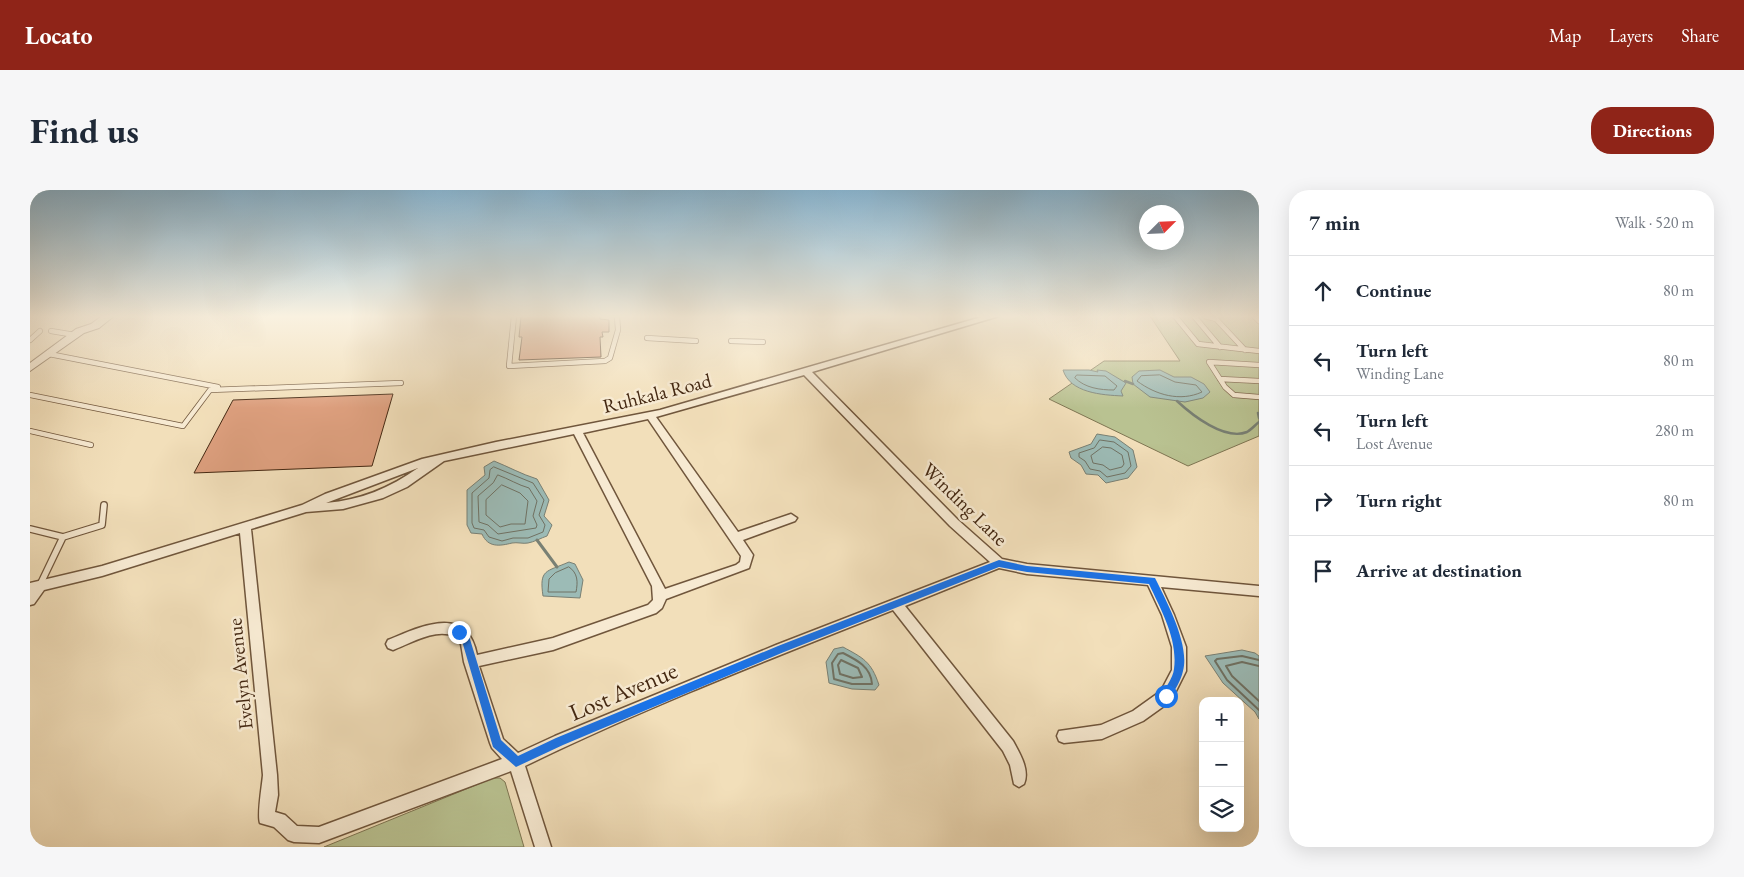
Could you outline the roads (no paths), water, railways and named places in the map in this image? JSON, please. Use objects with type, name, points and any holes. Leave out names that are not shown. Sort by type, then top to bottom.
[{"type":"street","points":[[30,368],[60,347]]},
{"type":"street","name":"Ruhkala Road","points":[[34,587],[102,571],[155,553],[306,508],[329,497],[422,463],[475,450],[578,432],[650,415],[890,347]]},
{"type":"street","name":"Winding Lane","points":[[806,371],[954,523],[999,563],[1027,569],[1259,591]]},
{"type":"street","points":[[650,415],[747,555],[745,566],[661,595]]},
{"type":"street","points":[[471,662],[553,644],[657,606],[661,595],[658,586],[578,432]]},
{"type":"street","name":"Ruhkala Road","points":[[306,508],[338,507],[376,497],[401,485],[442,458]]},
{"type":"street","points":[[735,538],[791,518]]},
{"type":"street","name":"Evelyn Avenue","points":[[245,527],[270,775],[270,795],[266,817]]},
{"type":"street","name":"Lost Avenue","points":[[266,817],[280,821],[294,834],[319,835],[495,768],[516,762],[569,737],[999,563]]},
{"type":"street","points":[[1064,736],[1102,732],[1138,716],[1166,696],[1179,671],[1179,647],[1168,616],[1152,581]]},
{"type":"street","points":[[30,600],[34,587]]},
{"type":"street","points":[[896,604],[1000,733],[1017,764],[1020,778]]},
{"type":"street","points":[[392,644],[440,627],[450,628],[459,632],[466,639],[471,662],[497,743],[516,762],[543,847]]},
{"type":"lane","points":[[511,347],[509,366],[605,361],[610,358],[613,347]]},
{"type":"lane","points":[[1220,347],[1259,351]]},
{"type":"lane","points":[[1242,347],[1245,350]]},
{"type":"lane","points":[[50,354],[218,387]]},
{"type":"lane","points":[[1259,365],[1209,362],[1225,387],[1234,395],[1259,397]]},
{"type":"lane","points":[[1220,379],[1259,381]]},
{"type":"lane","points":[[30,395],[183,426],[210,390],[401,383]]},
{"type":"lane","points":[[30,431],[91,445]]},
{"type":"lane","points":[[30,529],[63,537],[102,525],[104,505]]},
{"type":"lane","points":[[34,587],[63,537]]},
{"type":"water","points":[[1063,370],[1106,371],[1126,383],[1121,391],[1123,396],[1106,395],[1080,388],[1072,384]]},
{"type":"water","points":[[1160,370],[1174,377],[1191,377],[1204,384],[1210,392],[1203,398],[1185,402],[1150,397],[1133,384],[1132,377],[1139,371]]},
{"type":"water","points":[[1097,434],[1115,437],[1133,450],[1137,467],[1128,478],[1106,483],[1098,475],[1086,474],[1081,465],[1071,458],[1069,452],[1091,444]]},
{"type":"water","points":[[494,461],[537,479],[549,500],[544,516],[552,525],[547,536],[528,543],[495,545],[488,542],[482,534],[471,533],[467,525],[467,490],[485,475],[484,467]]},
{"type":"water","points":[[569,562],[575,564],[583,580],[580,598],[543,596],[543,576],[550,570]]},
{"type":"water","points":[[843,647],[866,661],[873,670],[879,685],[875,690],[852,689],[829,683],[826,662],[834,649]]},
{"type":"water","points":[[1242,650],[1259,656],[1259,719],[1255,712],[1244,702],[1244,697],[1238,697],[1223,683],[1205,656]]},
{"type":"waterway","points":[[1125,381],[1133,384]]},
{"type":"waterway","points":[[1177,401],[1209,425],[1229,433],[1247,432],[1259,422]]},
{"type":"waterway","points":[[1258,413],[1259,418]]},
{"type":"waterway","points":[[537,540],[557,567]]}]
